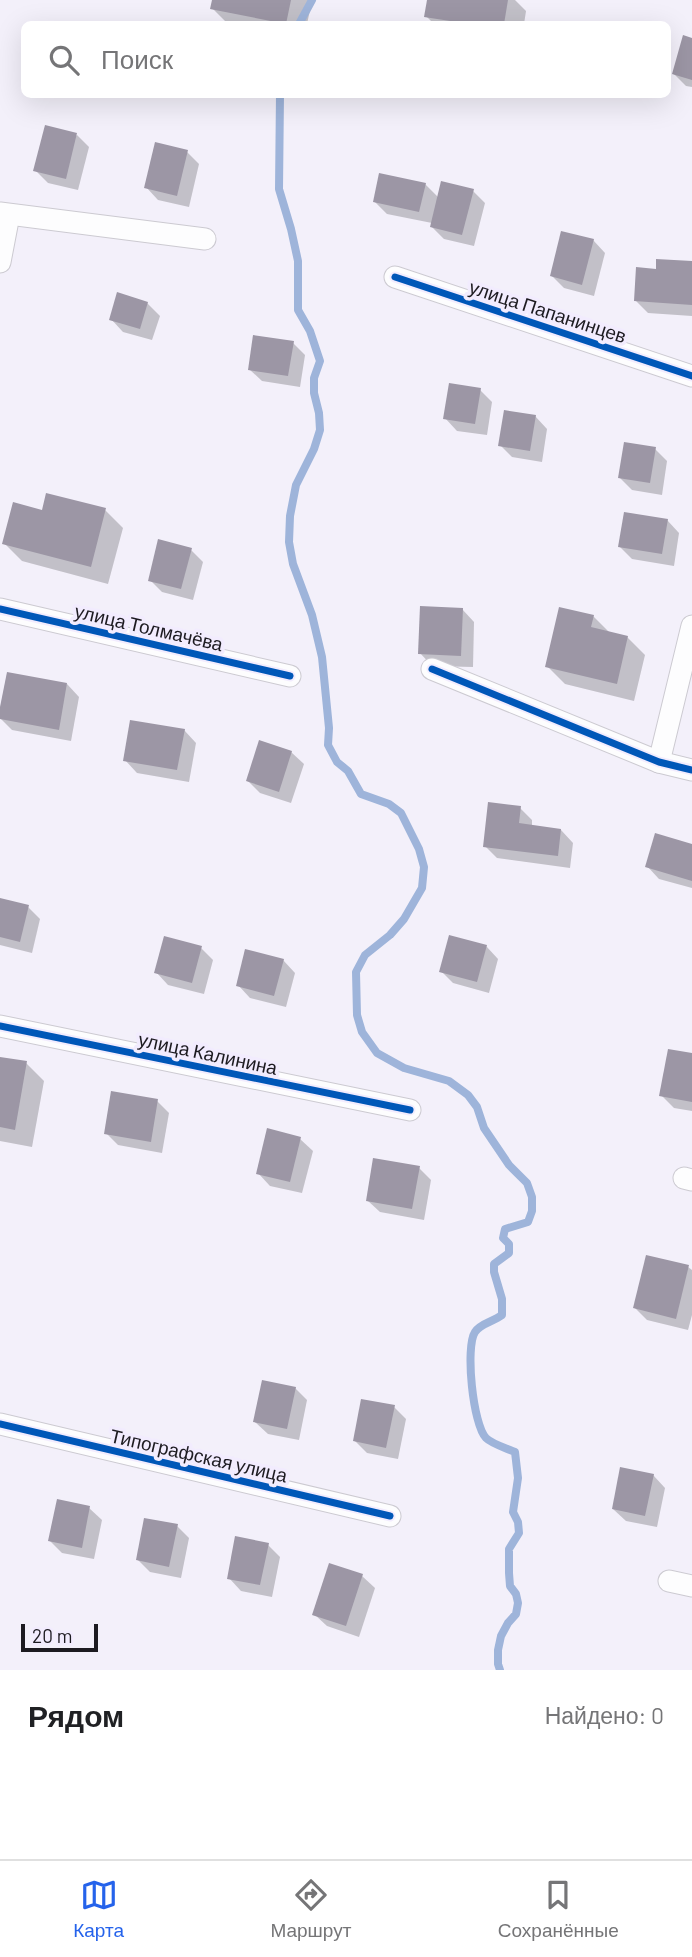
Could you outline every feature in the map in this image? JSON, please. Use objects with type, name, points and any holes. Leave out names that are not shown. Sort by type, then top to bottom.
[{"type":"street","points":[[0,262],[5,214],[205,239]]},
{"type":"street","name":"улица Папанинцев","points":[[395,277],[692,376]]},
{"type":"street","name":"улица Толмачёва","points":[[0,609],[290,676]]},
{"type":"street","points":[[659,762],[692,626]]},
{"type":"street","points":[[432,669],[659,762],[692,770]]},
{"type":"street","name":"улица Калинина","points":[[0,1026],[410,1110]]},
{"type":"street","name":"Типографская улица","points":[[0,1424],[390,1516]]},
{"type":"street","points":[[669,1581],[692,1586]]},
{"type":"building","points":[[212,0],[291,0],[287,21],[271,21],[210,9]]},
{"type":"building","points":[[427,0],[508,0],[504,21],[450,21],[424,17]]},
{"type":"building","points":[[683,35],[692,38],[692,80],[672,74]]},
{"type":"building","points":[[45,125],[77,133],[66,179],[33,171]]},
{"type":"building","points":[[155,142],[188,150],[177,196],[144,188]]},
{"type":"building","points":[[379,173],[426,183],[419,212],[373,202]]},
{"type":"building","points":[[441,181],[474,189],[462,235],[430,227]]},
{"type":"building","points":[[561,231],[594,239],[582,285],[550,276]]},
{"type":"building","points":[[656,259],[692,261],[692,305],[634,301],[636,267],[656,269]]},
{"type":"building","points":[[117,292],[148,302],[140,329],[109,320]]},
{"type":"building","points":[[253,335],[294,341],[288,376],[248,370]]},
{"type":"building","points":[[449,383],[481,388],[475,424],[443,419]]},
{"type":"building","points":[[504,410],[536,415],[530,451],[498,446]]},
{"type":"building","points":[[624,442],[656,447],[650,483],[618,478]]},
{"type":"building","points":[[46,493],[106,508],[91,567],[2,544],[13,502],[42,510]]},
{"type":"building","points":[[624,512],[668,519],[662,554],[618,547]]},
{"type":"building","points":[[158,539],[192,548],[181,589],[148,581]]},
{"type":"building","points":[[420,606],[463,608],[461,656],[418,654]]},
{"type":"building","points":[[559,607],[594,615],[591,627],[628,636],[617,684],[545,667]]},
{"type":"building","points":[[7,672],[67,683],[59,730],[0,719]]},
{"type":"building","points":[[130,720],[185,729],[177,770],[123,761]]},
{"type":"building","points":[[259,740],[292,751],[279,792],[246,781]]},
{"type":"building","points":[[488,802],[521,806],[519,823],[561,829],[558,856],[483,847]]},
{"type":"building","points":[[655,833],[692,844],[692,881],[645,867]]},
{"type":"building","points":[[0,898],[29,905],[20,942],[0,937]]},
{"type":"building","points":[[449,935],[487,945],[477,982],[439,972]]},
{"type":"building","points":[[164,936],[202,946],[192,983],[154,973]]},
{"type":"building","points":[[245,949],[284,959],[274,996],[236,986]]},
{"type":"building","points":[[668,1049],[692,1053],[692,1102],[659,1096]]},
{"type":"building","points":[[0,1057],[27,1061],[15,1130],[0,1127]]},
{"type":"building","points":[[111,1091],[158,1099],[151,1142],[104,1134]]},
{"type":"building","points":[[267,1128],[301,1137],[290,1182],[256,1174]]},
{"type":"building","points":[[373,1158],[420,1166],[412,1209],[366,1201]]},
{"type":"building","points":[[646,1255],[689,1265],[676,1319],[633,1308]]},
{"type":"building","points":[[262,1380],[296,1387],[287,1429],[253,1422]]},
{"type":"building","points":[[361,1399],[395,1405],[386,1448],[353,1441]]},
{"type":"building","points":[[620,1467],[654,1474],[645,1516],[612,1509]]},
{"type":"building","points":[[57,1499],[90,1506],[82,1548],[48,1541]]},
{"type":"building","points":[[144,1518],[178,1524],[169,1567],[136,1560]]},
{"type":"building","points":[[235,1536],[269,1543],[260,1585],[227,1579]]},
{"type":"building","points":[[329,1563],[363,1574],[346,1626],[312,1615]]},
{"type":"waterway","points":[[301,21],[312,0]]},
{"type":"waterway","points":[[280,98],[279,189],[298,261],[298,310],[310,331],[320,361],[314,378],[320,430],[296,485],[290,516],[289,542],[293,564],[312,615],[322,657],[329,728],[328,745],[361,794],[389,804],[401,813],[419,849],[424,867],[422,888],[404,919],[390,935],[365,955],[356,972],[357,1015],[362,1032],[377,1053],[404,1068],[449,1081],[468,1095],[477,1107],[484,1128],[509,1165],[527,1183],[532,1197],[532,1211],[528,1222],[505,1229],[503,1238],[509,1244],[509,1253],[494,1264],[502,1299],[502,1315],[475,1332],[471,1353],[474,1403],[481,1430],[486,1438],[495,1444],[515,1452],[518,1478],[513,1512],[519,1533],[509,1549],[510,1586],[518,1603],[516,1614],[501,1636],[498,1650],[500,1670]]},
{"type":"cycle path","points":[[395,277],[692,376]]},
{"type":"cycle path","points":[[0,609],[290,676]]},
{"type":"cycle path","points":[[432,669],[659,762],[692,770]]},
{"type":"cycle path","points":[[0,1026],[410,1110]]},
{"type":"cycle path","points":[[0,1424],[390,1516]]}]
